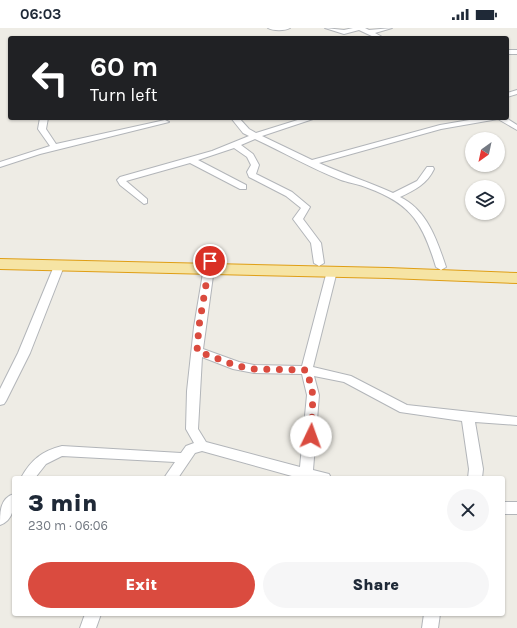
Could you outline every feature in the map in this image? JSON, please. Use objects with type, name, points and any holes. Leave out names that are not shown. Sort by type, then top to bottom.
[{"type":"highway","points":[[0,257],[210,265],[441,267],[517,271]]},
{"type":"highway","points":[[0,264],[59,266],[210,265]]},
{"type":"highway","points":[[326,267],[517,278]]},
{"type":"street","points":[[271,28],[287,28]]},
{"type":"street","points":[[328,28],[344,32],[360,28],[377,36]]},
{"type":"street","points":[[369,32],[389,28]]},
{"type":"street","points":[[44,120],[42,129],[54,147]]},
{"type":"street","points":[[237,120],[246,132],[313,162],[344,178],[371,186],[404,202],[421,219],[435,248],[441,267]]},
{"type":"street","points":[[144,201],[121,180],[192,160],[236,145],[255,136],[306,120]]},
{"type":"street","points":[[313,162],[440,127],[483,120]]},
{"type":"street","points":[[504,120],[517,128]]},
{"type":"street","points":[[0,165],[54,147],[165,122]]},
{"type":"street","points":[[172,476],[183,458],[191,449],[202,446],[307,475],[313,395],[307,370],[326,267],[316,243],[298,219],[306,206],[290,194],[252,175],[251,172],[255,165],[252,160],[236,145]]},
{"type":"street","points":[[192,160],[243,187]]},
{"type":"street","points":[[394,196],[417,186],[427,177],[430,170]]},
{"type":"street","points":[[202,446],[192,429],[199,326],[210,265]]},
{"type":"street","points":[[0,401],[35,328],[59,266]]},
{"type":"street","points":[[197,351],[237,366],[254,369],[307,370],[347,379],[404,409],[517,421]]},
{"type":"street","points":[[468,417],[476,469],[475,476]]},
{"type":"street","points":[[29,476],[39,462],[49,453],[62,450],[183,458]]},
{"type":"street","points":[[0,519],[12,502]]},
{"type":"street","points":[[505,508],[517,508]]},
{"type":"street","points":[[88,628],[92,616]]},
{"type":"street","points":[[430,628],[432,616]]},
{"type":"route","points":[[210,261],[210,269],[199,326],[197,351],[237,366],[254,369],[290,371],[307,370],[313,395],[311,436]]}]
